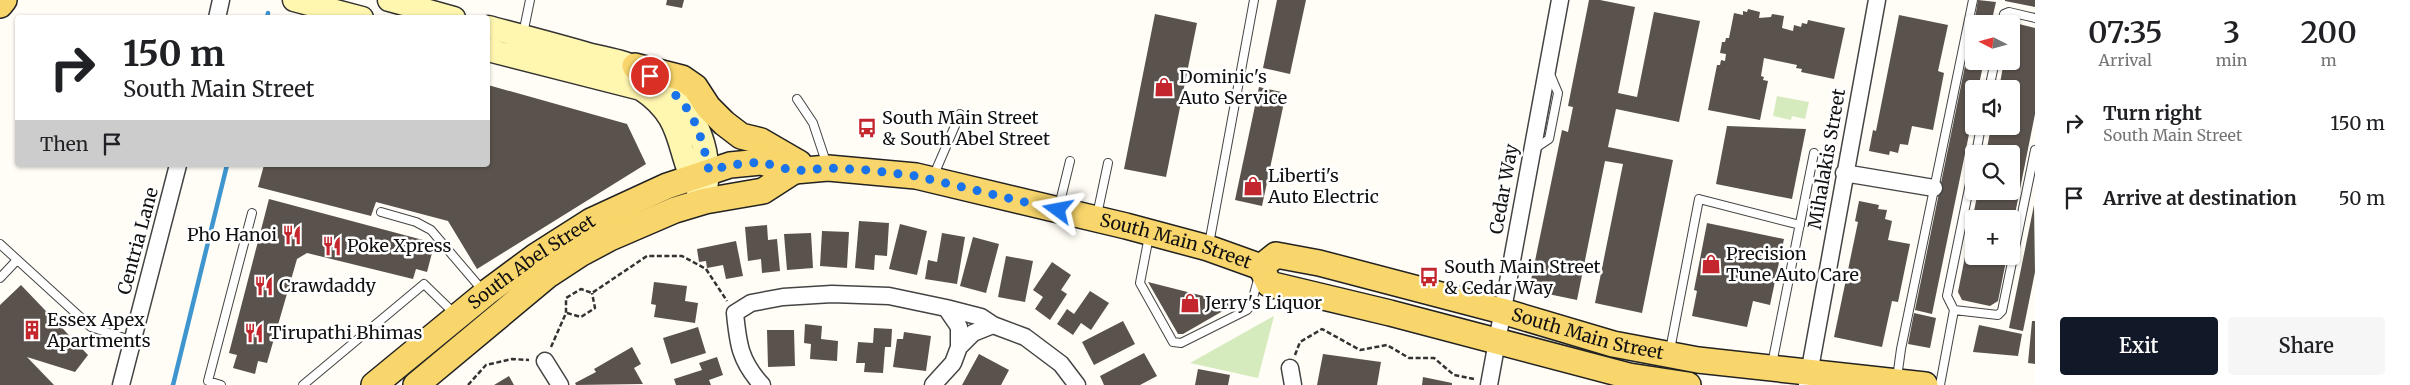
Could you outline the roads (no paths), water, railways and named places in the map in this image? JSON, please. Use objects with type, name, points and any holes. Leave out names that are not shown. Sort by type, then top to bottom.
[{"type":"main road","points":[[0,5],[4,0]]},
{"type":"main road","points":[[294,0],[351,15]]},
{"type":"main road","points":[[402,8],[438,15]]},
{"type":"main road","points":[[490,27],[682,78],[695,88],[724,124],[741,136],[761,140],[811,170]]},
{"type":"main road","points":[[490,51],[641,89],[658,100],[669,115],[699,174],[705,200],[763,191],[811,170]]},
{"type":"main road","points":[[635,66],[666,85],[682,101],[701,134],[699,174]]},
{"type":"main road","name":"South Main Street","points":[[699,174],[730,165],[761,162],[811,170],[868,170],[931,180],[1208,248],[1261,266],[1270,284],[1497,341],[1628,381],[1688,385]]},
{"type":"main road","name":"South Abel Street","points":[[374,385],[457,316],[536,256],[591,221],[699,174]]},
{"type":"main road","name":"South Abel Street","points":[[416,385],[548,276],[580,254],[618,234],[675,210],[705,200]]},
{"type":"main road","name":"South Main Street","points":[[1261,266],[1276,255],[1319,263],[1502,310],[1613,344],[1771,369],[1807,379],[1897,382],[1925,385]]},
{"type":"main road","points":[[457,316],[474,336]]},
{"type":"street","points":[[218,15],[221,0]]},
{"type":"street","name":"Cedar Way","points":[[1490,383],[1560,0]]},
{"type":"street","name":"Mihalakis Street","points":[[1807,379],[1877,0]]},
{"type":"street","name":"Centria Lane","points":[[121,385],[177,167]]},
{"type":"street","points":[[1844,173],[1934,188]]},
{"type":"street","points":[[762,385],[747,369],[738,338],[735,313],[751,303],[832,294],[889,296],[981,317],[993,325],[1025,337],[1061,364],[1077,385]]},
{"type":"street","points":[[934,385],[953,363],[959,347],[959,327],[946,308]]},
{"type":"street","points":[[959,347],[973,333],[993,325]]},
{"type":"street","points":[[545,361],[560,385]]},
{"type":"street","points":[[1290,368],[1293,385]]},
{"type":"lane","points":[[523,36],[530,0]]},
{"type":"lane","points":[[1208,248],[1254,0]]},
{"type":"lane","points":[[1897,382],[1901,349],[1973,0]]},
{"type":"lane","points":[[2004,15],[2009,12],[2035,18]]},
{"type":"lane","points":[[797,99],[813,123],[811,170]]},
{"type":"lane","points":[[931,180],[960,114]]},
{"type":"lane","points":[[1954,310],[1998,315],[2002,311],[2035,150]]},
{"type":"lane","points":[[1771,369],[1814,153]]},
{"type":"lane","points":[[1058,210],[1070,161]]},
{"type":"lane","points":[[1096,219],[1108,163]]},
{"type":"lane","points":[[1669,354],[1699,199],[1800,225]]},
{"type":"lane","points":[[1940,385],[1954,310],[1947,296],[1967,200]]},
{"type":"lane","points":[[381,212],[416,222],[430,230],[486,293]]},
{"type":"lane","points":[[221,385],[208,381],[252,213]]},
{"type":"lane","points":[[1150,233],[1140,283],[1170,340],[1178,344],[1247,310],[1251,305],[1261,266]]},
{"type":"lane","points":[[0,244],[91,327],[133,341]]},
{"type":"lane","points":[[0,278],[17,260]]},
{"type":"lane","points":[[303,385],[424,284],[457,316]]},
{"type":"waterway","points":[[173,385],[227,167]]},
{"type":"place","name":"Dominic's Auto Service","points":[[1164,87]]},
{"type":"place","name":"South Main Street & South Abel Street","points":[[867,128]]},
{"type":"place","name":"Liberti's Auto Electric","points":[[1253,186]]},
{"type":"place","name":"Pho Hanoi","points":[[292,235]]},
{"type":"place","name":"Poke Xpress","points":[[332,246]]},
{"type":"place","name":"Precision Tune Auto Care","points":[[1711,264]]},
{"type":"place","name":"South Main Street & Cedar Way","points":[[1429,277]]},
{"type":"place","name":"Crawdaddy","points":[[264,286]]},
{"type":"place","name":"Jerry's Liquor","points":[[1190,303]]},
{"type":"place","name":"Essex Apex Apartments","points":[[32,330]]},
{"type":"place","name":"Tirupathi Bhimas","points":[[254,333]]}]
